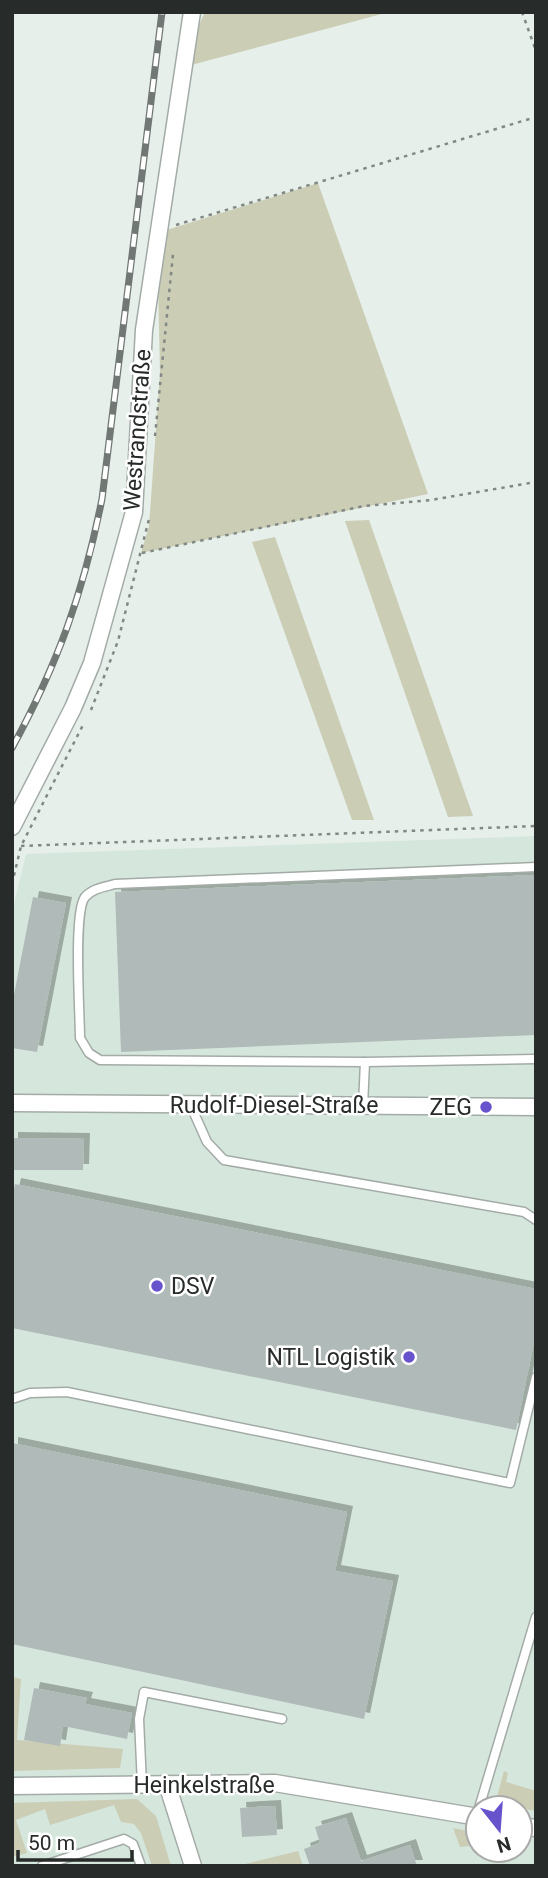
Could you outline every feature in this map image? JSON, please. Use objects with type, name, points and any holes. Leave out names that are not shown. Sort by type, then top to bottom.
[{"type":"street","name":"Westrandstraße","points":[[12,827],[92,663],[134,512],[144,330],[192,12]]},
{"type":"street","name":"Rudolf-Diesel-Straße","points":[[12,1103],[536,1107]]},
{"type":"street","name":"Heinkelstraße","points":[[12,1786],[275,1783],[464,1812]]},
{"type":"street","points":[[167,1784],[193,1866]]},
{"type":"lane","points":[[536,867],[115,884],[96,888],[84,898],[79,919],[80,1038],[89,1054],[100,1060],[365,1062],[536,1059]]},
{"type":"lane","points":[[363,1106],[365,1062]]},
{"type":"lane","points":[[190,1104],[207,1142],[218,1157],[260,1167],[524,1212],[536,1220]]},
{"type":"lane","points":[[12,1399],[30,1393],[67,1392],[510,1483],[536,1377]]},
{"type":"lane","points":[[484,1794],[536,1617]]},
{"type":"lane","points":[[142,1785],[139,1719],[144,1692],[282,1719]]},
{"type":"lane","points":[[42,1866],[124,1839],[133,1844],[141,1866]]},
{"type":"path","points":[[522,12],[536,51]]},
{"type":"path","points":[[157,233],[536,117]]},
{"type":"path","points":[[125,551],[141,553],[364,506],[431,500],[536,482]]},
{"type":"path","points":[[21,846],[536,826]]},
{"type":"shaded area","points":[[205,12],[389,12],[180,68]]},
{"type":"shaded area","points":[[318,183],[428,494],[141,553],[149,526],[160,373],[157,233]]},
{"type":"shaded area","points":[[369,520],[473,816],[448,817],[345,521]]},
{"type":"shaded area","points":[[275,537],[374,820],[352,820],[252,542]]},
{"type":"shaded area","points":[[536,836],[536,1866],[12,1866],[12,912],[26,854]]},
{"type":"shaded area","points":[[12,1677],[21,1679],[17,1740],[123,1749],[120,1768],[12,1771]]},
{"type":"shaded area","points":[[504,1771],[508,1773],[506,1782],[536,1791],[536,1811],[534,1794],[498,1794]]},
{"type":"shaded area","points":[[137,1799],[156,1816],[171,1866],[152,1866],[141,1833],[134,1824],[121,1822],[114,1805],[50,1825],[45,1809],[16,1820],[27,1853],[12,1857],[12,1803]]},
{"type":"shaded area","points":[[453,1828],[464,1830],[464,1847],[460,1847]]},
{"type":"shaded area","points":[[298,1851],[303,1866],[237,1866]]},
{"type":"building","points":[[536,875],[536,1035],[121,1052],[115,892]]},
{"type":"building","points":[[33,897],[66,903],[37,1052],[12,1048],[12,1005]]},
{"type":"building","points":[[12,1138],[84,1139],[83,1170],[12,1170]]},
{"type":"building","points":[[15,1184],[536,1289],[536,1332],[516,1430],[12,1328],[12,1198]]},
{"type":"building","points":[[12,1443],[347,1512],[335,1571],[393,1581],[364,1719],[12,1644]]},
{"type":"building","points":[[34,1688],[87,1698],[85,1704],[132,1713],[127,1739],[63,1726],[60,1746],[24,1740]]},
{"type":"building","points":[[275,1806],[277,1835],[242,1837],[240,1808]]},
{"type":"building","points":[[346,1818],[361,1861],[410,1845],[417,1866],[310,1866],[304,1849],[320,1843],[315,1827]]},
{"type":"railway","points":[[12,748],[43,687],[67,627],[86,566],[102,499],[162,12]]},
{"type":"place","name":"ZEG","points":[[486,1107]]},
{"type":"place","name":"DSV","points":[[157,1286]]},
{"type":"place","name":"NTL Logistik","points":[[409,1357]]}]
